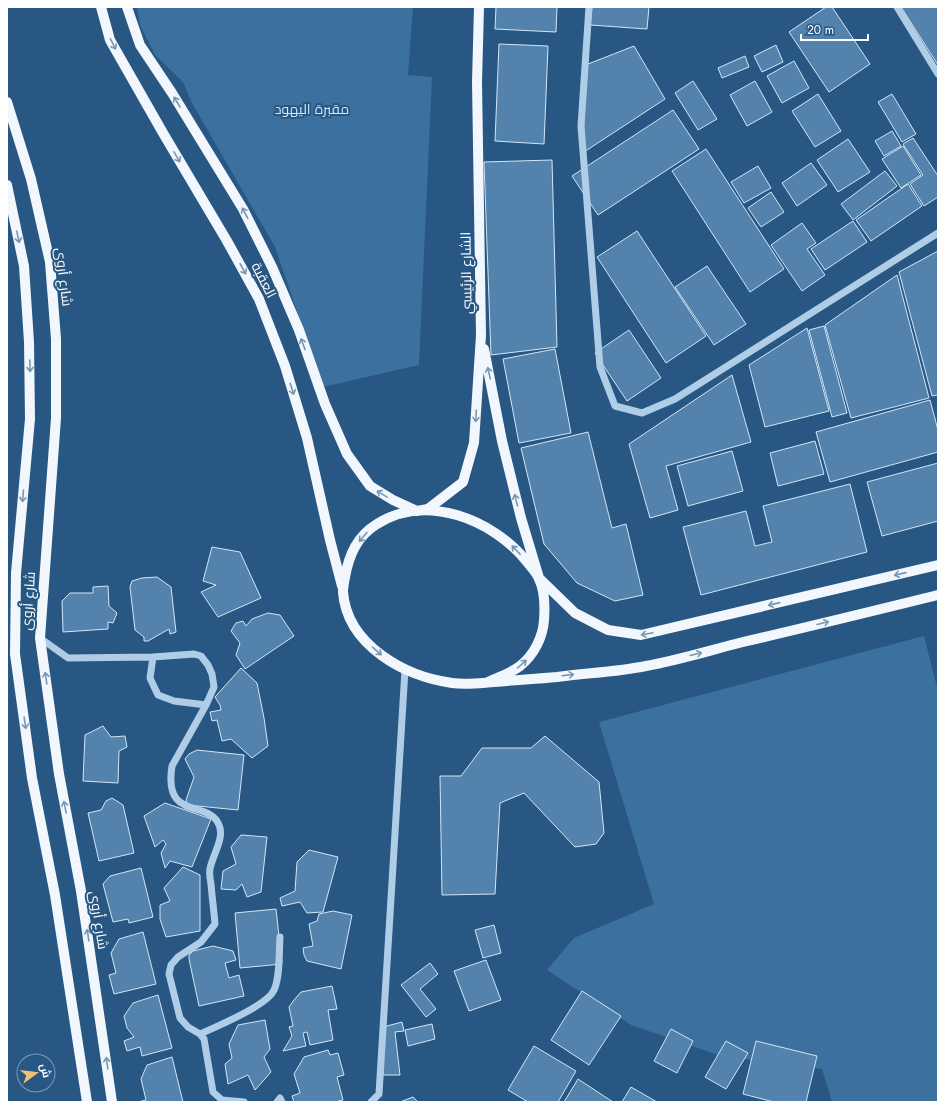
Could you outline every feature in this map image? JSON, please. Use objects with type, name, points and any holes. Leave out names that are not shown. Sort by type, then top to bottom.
[{"type":"main road","name":"العقبة","points":[[101,7],[110,40],[259,298],[285,366],[307,438],[343,590]]},
{"type":"main road","name":"العقبة","points":[[127,7],[140,45],[172,93],[243,209],[272,267],[299,330],[325,404],[348,454],[370,486],[393,500],[417,511]]},
{"type":"main road","name":"الشارع الرئيسي","points":[[417,511],[428,509],[462,482],[474,443],[481,335],[477,82],[479,7]]},
{"type":"main road","name":"شارع أروى","points":[[7,102],[32,179],[50,262],[56,339],[56,418],[40,638],[59,774],[81,891],[112,1102]]},
{"type":"main road","name":"شارع أروى","points":[[7,185],[24,266],[30,342],[30,419],[16,573],[15,654],[32,778],[55,895],[87,1102]]},
{"type":"main road","points":[[481,335],[506,457],[521,518],[539,578],[545,609],[544,625],[540,640],[533,651],[522,665],[508,674],[488,682]]},
{"type":"main road","points":[[938,565],[641,635],[608,630],[575,613],[539,578],[517,550],[501,536],[486,527],[449,513],[417,511],[394,515],[376,525],[366,533],[348,560],[343,590],[346,610],[354,626],[367,642],[380,654],[405,670],[428,679],[455,684],[541,678],[645,666],[938,595]]},
{"type":"street","points":[[589,7],[581,126],[600,367],[615,406],[642,413],[675,399],[938,233]]},
{"type":"street","points":[[897,7],[938,74]]},
{"type":"street","points":[[40,638],[68,658],[153,657],[194,654],[201,656],[208,665],[212,674],[214,687],[206,705],[172,766],[170,777],[173,790],[178,801],[186,807],[210,815],[220,826],[221,835],[209,870],[215,924],[201,942],[178,957],[171,965],[169,974],[180,1018],[188,1027],[200,1034],[204,1039],[213,1092],[223,1101],[244,1102]]},
{"type":"street","points":[[153,657],[150,678],[158,695],[174,701],[206,705]]},
{"type":"street","points":[[371,1102],[379,1094],[405,670]]},
{"type":"street","points":[[200,1034],[237,1016],[268,998],[274,991],[280,938]]},
{"type":"street","points":[[277,1102],[280,1098],[282,1102]]},
{"type":"green space","name":"مقبرة اليهود","points":[[137,7],[413,7],[408,75],[432,77],[419,365],[323,387],[275,247],[192,103],[183,82],[155,55],[140,25]]},
{"type":"green space","points":[[924,636],[938,691],[938,1102],[832,1102],[822,1069],[721,1056],[631,1025],[547,970],[574,938],[654,904],[599,722]]},
{"type":"building","points":[[496,7],[557,7],[556,32],[495,29]]},
{"type":"building","points":[[592,7],[649,7],[647,29],[590,25]]},
{"type":"building","points":[[826,7],[832,7],[870,64],[829,92],[789,32]]},
{"type":"building","points":[[901,7],[938,7],[938,65]]},
{"type":"building","points":[[499,44],[548,46],[544,144],[495,141]]},
{"type":"building","points":[[776,45],[783,62],[762,72],[754,56]]},
{"type":"building","points":[[634,46],[665,99],[584,152],[583,66]]},
{"type":"building","points":[[745,56],[749,67],[722,78],[718,68]]},
{"type":"building","points":[[794,61],[809,88],[782,103],[767,76]]},
{"type":"building","points":[[693,81],[717,119],[698,130],[675,93]]},
{"type":"building","points":[[755,81],[772,112],[747,126],[730,95]]},
{"type":"building","points":[[818,94],[841,131],[815,147],[792,111]]},
{"type":"building","points":[[892,94],[916,134],[902,142],[878,102]]},
{"type":"building","points":[[673,110],[699,149],[598,215],[572,176]]},
{"type":"building","points":[[892,131],[901,146],[884,156],[875,141]]},
{"type":"building","points":[[913,138],[938,176],[938,197],[924,206],[910,184],[923,175],[903,144]]},
{"type":"building","points":[[848,139],[870,172],[838,192],[817,160]]},
{"type":"building","points":[[903,146],[921,175],[901,188],[882,159]]},
{"type":"building","points":[[706,149],[784,269],[750,292],[672,171]]},
{"type":"building","points":[[552,160],[557,347],[491,355],[484,162]]},
{"type":"building","points":[[811,163],[827,185],[797,206],[782,183]]},
{"type":"building","points":[[758,166],[771,188],[744,203],[731,182]]},
{"type":"building","points":[[885,171],[897,186],[853,220],[841,204]]},
{"type":"building","points":[[908,184],[922,206],[871,241],[856,220]]},
{"type":"building","points":[[771,192],[784,212],[761,227],[748,208]]},
{"type":"building","points":[[853,221],[867,242],[825,270],[811,249]]},
{"type":"building","points":[[802,223],[816,243],[807,249],[825,275],[802,291],[771,245]]},
{"type":"building","points":[[637,231],[706,336],[666,363],[597,257]]},
{"type":"building","points":[[938,251],[938,395],[932,396],[899,272]]},
{"type":"building","points":[[707,266],[746,324],[714,345],[675,287]]},
{"type":"building","points":[[897,275],[929,398],[851,418],[825,325]]},
{"type":"building","points":[[824,326],[847,413],[832,417],[809,330]]},
{"type":"building","points":[[807,328],[829,411],[765,427],[749,365]]},
{"type":"building","points":[[629,330],[661,378],[627,401],[595,353]]},
{"type":"building","points":[[555,349],[571,433],[519,443],[503,359]]},
{"type":"building","points":[[732,375],[751,442],[666,466],[678,510],[650,518],[629,444]]},
{"type":"building","points":[[930,400],[938,430],[938,452],[830,482],[816,432]]},
{"type":"building","points":[[588,432],[612,528],[626,524],[643,595],[615,601],[577,583],[544,544],[521,448]]},
{"type":"building","points":[[815,441],[824,474],[778,486],[770,453]]},
{"type":"building","points":[[732,451],[743,491],[688,506],[677,466]]},
{"type":"building","points":[[938,463],[938,521],[882,536],[867,482]]},
{"type":"building","points":[[850,484],[867,552],[701,595],[683,527],[746,511],[755,546],[772,542],[763,506]]},
{"type":"building","points":[[212,547],[240,552],[261,598],[218,617],[201,592],[216,585],[203,581]]},
{"type":"building","points":[[157,577],[171,587],[176,632],[170,634],[169,629],[148,641],[144,641],[144,637],[135,630],[130,587],[132,581],[142,578]]},
{"type":"building","points":[[108,586],[109,606],[117,613],[113,623],[108,622],[108,629],[63,632],[62,601],[70,593],[93,593],[93,587]]},
{"type":"building","points":[[268,613],[280,615],[294,636],[245,669],[236,655],[240,643],[231,631],[236,623],[243,621],[246,626],[252,619]]},
{"type":"building","points":[[241,668],[257,683],[268,746],[252,758],[231,739],[222,741],[217,720],[212,721],[210,712],[221,710],[215,697]]},
{"type":"building","points":[[103,726],[111,737],[125,736],[127,747],[119,751],[118,783],[83,781],[85,735]]},
{"type":"building","points":[[545,736],[599,782],[604,833],[596,844],[575,847],[524,793],[500,803],[495,894],[442,895],[440,776],[461,776],[482,748],[531,748]]},
{"type":"building","points":[[197,750],[244,755],[238,810],[188,805],[186,800],[194,777],[185,759],[189,754]]},
{"type":"building","points":[[112,798],[123,805],[134,853],[99,861],[88,813],[101,810],[106,801]]},
{"type":"building","points":[[165,803],[211,819],[192,867],[170,861],[165,868],[161,853],[166,844],[163,840],[155,847],[144,816]]},
{"type":"building","points":[[241,835],[267,837],[261,892],[247,897],[242,884],[236,890],[221,889],[223,871],[236,864],[231,847]]},
{"type":"building","points":[[309,850],[338,857],[323,912],[307,913],[300,902],[282,906],[280,898],[295,891],[297,862]]},
{"type":"building","points":[[183,867],[200,875],[200,931],[166,937],[160,919],[160,905],[170,901],[164,888]]},
{"type":"building","points":[[141,868],[153,917],[129,923],[128,919],[113,922],[103,884],[110,876]]},
{"type":"building","points":[[276,909],[282,964],[240,968],[235,913]]},
{"type":"building","points":[[333,911],[352,915],[341,969],[307,961],[303,948],[313,946],[309,924],[317,921],[319,914]]},
{"type":"building","points":[[494,925],[501,953],[483,958],[475,930]]},
{"type":"building","points":[[143,932],[156,984],[114,994],[109,975],[116,973],[111,953],[119,939]]},
{"type":"building","points":[[213,946],[233,951],[236,960],[225,963],[229,978],[239,975],[244,996],[199,1006],[189,955],[193,951]]},
{"type":"building","points":[[486,960],[501,1000],[469,1011],[454,971]]},
{"type":"building","points":[[430,963],[438,974],[420,989],[436,1009],[426,1017],[401,985]]},
{"type":"building","points":[[332,986],[337,1009],[328,1010],[333,1040],[310,1045],[307,1032],[303,1033],[306,1046],[283,1051],[292,1036],[289,1027],[293,1026],[289,1007],[294,1000],[301,992]]},
{"type":"building","points":[[582,991],[621,1016],[589,1065],[551,1040]]},
{"type":"building","points":[[158,995],[172,1048],[142,1056],[140,1047],[127,1051],[124,1041],[134,1037],[127,1028],[124,1016],[133,1003]]},
{"type":"building","points":[[265,1020],[270,1049],[264,1057],[271,1072],[255,1090],[248,1075],[228,1084],[225,1064],[232,1058],[229,1044],[238,1025]]},
{"type":"building","points":[[402,1022],[404,1031],[395,1032],[400,1075],[383,1075],[383,1027]]},
{"type":"building","points":[[432,1024],[435,1039],[408,1046],[405,1030]]},
{"type":"building","points":[[671,1029],[693,1041],[677,1073],[654,1061]]},
{"type":"building","points":[[726,1041],[748,1053],[726,1089],[705,1077]]},
{"type":"building","points":[[756,1041],[817,1056],[806,1102],[774,1102],[743,1094]]},
{"type":"building","points":[[534,1046],[576,1071],[558,1102],[528,1102],[508,1090]]},
{"type":"building","points":[[328,1050],[330,1055],[338,1053],[344,1075],[337,1077],[343,1100],[335,1102],[294,1102],[292,1096],[300,1093],[294,1074],[304,1057]]},
{"type":"building","points":[[172,1057],[183,1102],[138,1102],[146,1100],[141,1079],[147,1065]]},
{"type":"building","points":[[578,1079],[613,1102],[564,1102]]},
{"type":"building","points":[[631,1087],[657,1102],[622,1102]]},
{"type":"building","points":[[413,1097],[418,1102],[400,1102]]}]
